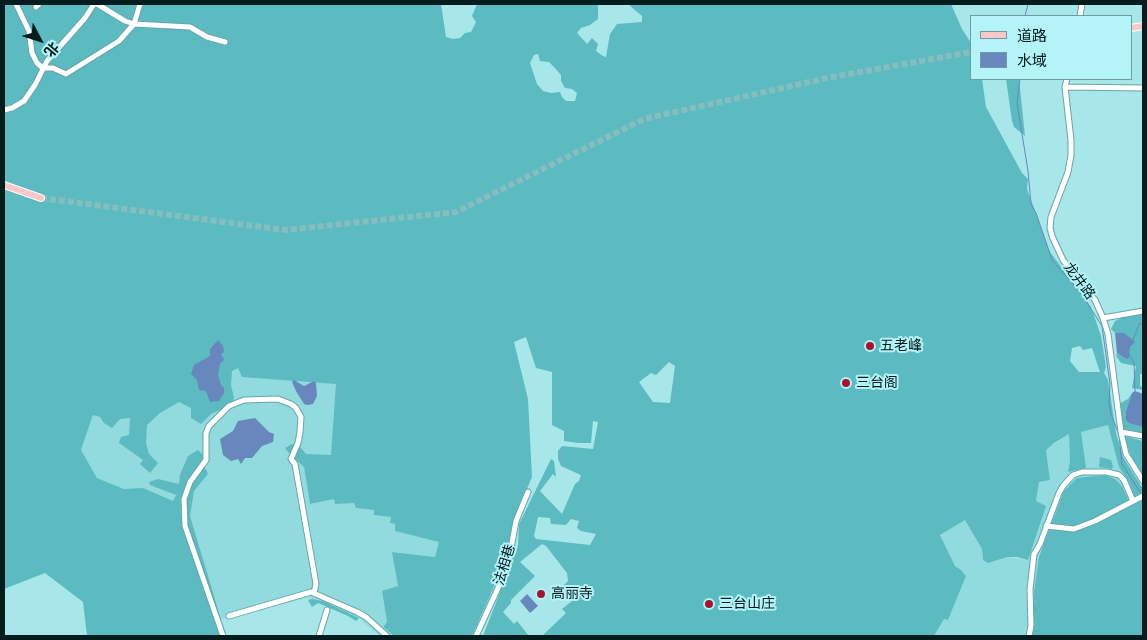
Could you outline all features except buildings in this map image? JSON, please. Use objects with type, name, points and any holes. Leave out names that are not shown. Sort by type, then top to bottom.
[{"type":"main road","points":[[4,185],[41,198]]},
{"type":"street","points":[[16,4],[29,31],[34,58],[37,63],[44,68],[53,68],[66,74],[118,41],[134,24],[140,4]]},
{"type":"street","points":[[4,110],[12,108],[24,100],[35,85],[47,61],[96,4],[134,24],[190,27],[207,37],[224,42]]},
{"type":"street","name":"龙井路","points":[[1067,80],[1065,87],[1072,140],[1071,156],[1068,172],[1050,228],[1056,247],[1063,260],[1095,300],[1103,318],[1108,334],[1121,432],[1126,454],[1143,481]]},
{"type":"street","points":[[1065,87],[1143,88]]},
{"type":"street","points":[[1103,318],[1143,311]]},
{"type":"street","points":[[223,636],[185,526],[184,500],[190,482],[206,460],[206,433],[209,426],[229,406],[244,400],[278,399],[296,408],[300,417],[300,432],[298,443],[291,458],[295,464],[316,584],[314,593]]},
{"type":"street","points":[[1121,432],[1143,436]]},
{"type":"street","points":[[1029,636],[1031,626],[1030,588],[1034,554],[1040,544],[1058,493],[1073,474],[1107,472],[1119,475],[1124,480],[1133,501]]},
{"type":"street","name":"法相巷","points":[[476,636],[510,559],[516,521],[528,492]]},
{"type":"street","points":[[1046,526],[1074,529],[1095,521],[1142,496]]},
{"type":"street","points":[[229,616],[311,592],[366,617],[387,636]]},
{"type":"street","points":[[320,636],[327,610]]},
{"type":"shaded area","points":[[4,4],[441,4],[446,37],[453,39],[460,38],[465,33],[471,32],[476,22],[472,16],[477,4],[598,4],[598,19],[590,25],[581,28],[577,33],[587,44],[592,38],[598,44],[596,51],[606,57],[610,34],[617,24],[642,22],[642,16],[630,6],[631,4],[951,4],[962,29],[970,41],[970,80],[982,80],[986,107],[1022,173],[1028,179],[1027,189],[1050,252],[1091,307],[1101,336],[1106,367],[1104,373],[1108,380],[1116,433],[1123,457],[1143,489],[1143,492],[1135,497],[1129,482],[1119,467],[1108,425],[1081,432],[1086,468],[1068,472],[1070,461],[1069,434],[1054,443],[1046,450],[1050,480],[1039,482],[1036,501],[1046,506],[1028,560],[1007,557],[988,563],[983,560],[982,549],[965,520],[940,535],[955,566],[966,576],[948,620],[944,619],[934,636],[542,636],[566,613],[562,609],[572,601],[561,588],[568,581],[567,573],[546,546],[542,544],[520,562],[535,576],[511,600],[511,603],[503,612],[514,624],[517,621],[529,636],[483,636],[518,546],[519,524],[551,459],[554,461],[556,477],[553,474],[540,491],[562,514],[581,475],[561,466],[558,459],[558,451],[562,446],[593,449],[598,422],[593,421],[591,443],[564,441],[564,431],[552,425],[552,372],[536,368],[526,337],[514,342],[528,399],[532,477],[514,519],[510,545],[497,580],[472,636],[394,636],[383,627],[387,622],[382,591],[398,586],[392,552],[435,557],[439,542],[395,531],[395,524],[390,523],[391,517],[374,515],[374,510],[356,508],[354,503],[335,504],[334,499],[310,504],[304,467],[285,448],[292,444],[300,447],[306,454],[331,455],[336,384],[242,377],[238,368],[232,371],[231,385],[234,398],[232,404],[211,414],[201,424],[191,418],[191,408],[179,402],[160,413],[147,425],[146,443],[149,454],[158,463],[150,473],[140,464],[143,460],[119,443],[121,437],[129,435],[130,418],[120,419],[112,428],[104,423],[100,417],[93,415],[81,450],[97,478],[124,489],[143,488],[173,501],[176,495],[150,485],[149,482],[158,479],[179,484],[180,475],[188,456],[198,450],[203,455],[204,466],[208,474],[194,491],[190,516],[226,636],[87,636],[83,602],[45,573],[4,589]],"holes":[[[538,54],[540,61],[549,62],[561,75],[561,81],[565,88],[572,89],[577,93],[575,101],[566,101],[560,92],[551,93],[543,91],[537,84],[530,63],[534,55]],[[1080,346],[1083,350],[1092,348],[1100,372],[1079,372],[1070,361],[1072,348]],[[669,362],[675,366],[670,403],[653,402],[639,382],[651,373],[656,375]],[[538,517],[550,518],[551,524],[566,525],[571,519],[579,521],[577,528],[581,531],[596,534],[590,545],[536,539],[534,536]]]},
{"type":"shaded area","points":[[1006,80],[1019,80],[1025,136],[1014,127]]},
{"type":"shaded area","points":[[1143,314],[1143,374],[1140,374],[1140,386],[1143,387],[1143,390],[1132,388],[1136,366],[1121,363],[1116,356],[1117,353],[1126,359],[1129,352],[1130,347],[1124,333],[1115,333],[1111,329],[1115,321],[1123,317]]},
{"type":"shaded area","points":[[166,325],[341,380],[339,459],[303,461],[310,504],[334,499],[335,504],[355,502],[356,508],[375,510],[374,515],[391,517],[395,524],[395,531],[440,542],[435,557],[393,552],[399,586],[382,592],[387,622],[383,627],[394,636],[379,636],[359,618],[323,601],[307,598],[222,619],[211,592],[137,494],[97,478],[81,450],[97,404]]},
{"type":"shaded area","points":[[1132,393],[1126,411],[1137,425],[1143,427],[1143,433],[1124,431],[1123,429],[1119,404],[1128,399]]},
{"type":"shaded area","points":[[1111,412],[1123,466],[1143,499],[1143,636],[934,636],[944,619],[948,620],[966,576],[955,566],[940,535],[965,519],[982,549],[983,560],[1007,557],[1028,560],[1039,482],[1050,480],[1046,449],[1069,434],[1070,461],[1068,472],[1081,431],[1108,425]]},
{"type":"shaded area","points":[[1124,436],[1143,441],[1143,476],[1131,456]]},
{"type":"shaded area","points":[[1100,457],[1111,460],[1112,469],[1099,467]]},
{"type":"shaded area","points":[[1105,475],[1115,479],[1122,486],[1131,506],[1143,499],[1143,636],[1033,636],[1034,592],[1039,557],[1064,491],[1077,478]]},
{"type":"shaded area","points":[[308,600],[323,601],[359,618],[356,621],[318,603],[312,607]]},
{"type":"water","points":[[1115,333],[1124,333],[1135,342],[1130,347],[1129,358],[1126,359],[1117,353]]},
{"type":"water","points":[[218,340],[223,346],[224,352],[221,354],[224,360],[220,364],[218,375],[224,388],[224,393],[219,401],[210,402],[206,391],[199,390],[197,380],[191,374],[194,365],[210,356],[210,349]]},
{"type":"water","points":[[294,380],[304,386],[314,381],[316,383],[317,396],[313,404],[304,404],[292,382]]},
{"type":"water","points":[[1135,391],[1143,394],[1143,427],[1129,423],[1126,420],[1126,411],[1132,393]]},
{"type":"water","points":[[255,418],[269,432],[274,434],[273,442],[262,446],[252,458],[245,458],[241,464],[238,459],[231,461],[223,455],[220,439],[233,431],[238,421]]},
{"type":"water","points":[[527,594],[538,606],[530,613],[520,601]]},
{"type":"waterway","points":[[1025,15],[1028,4]]},
{"type":"waterway","points":[[1020,80],[1017,103],[1028,171],[1031,204],[1036,213],[1052,260],[1080,292],[1102,326],[1110,384],[1109,403],[1119,435],[1122,464],[1142,495]]},
{"type":"waterway","points":[[1133,340],[1139,324],[1143,324]]},
{"type":"waterway","points":[[1129,354],[1134,363],[1135,391]]},
{"type":"tunnel","points":[[41,198],[285,230],[456,212],[644,119],[827,78],[970,52]]},
{"type":"place","name":"五老峰","points":[[870,346]]},
{"type":"place","name":"三台阁","points":[[846,383]]},
{"type":"place","name":"高丽寺","points":[[541,594]]},
{"type":"place","name":"三台山庄","points":[[709,604]]}]
